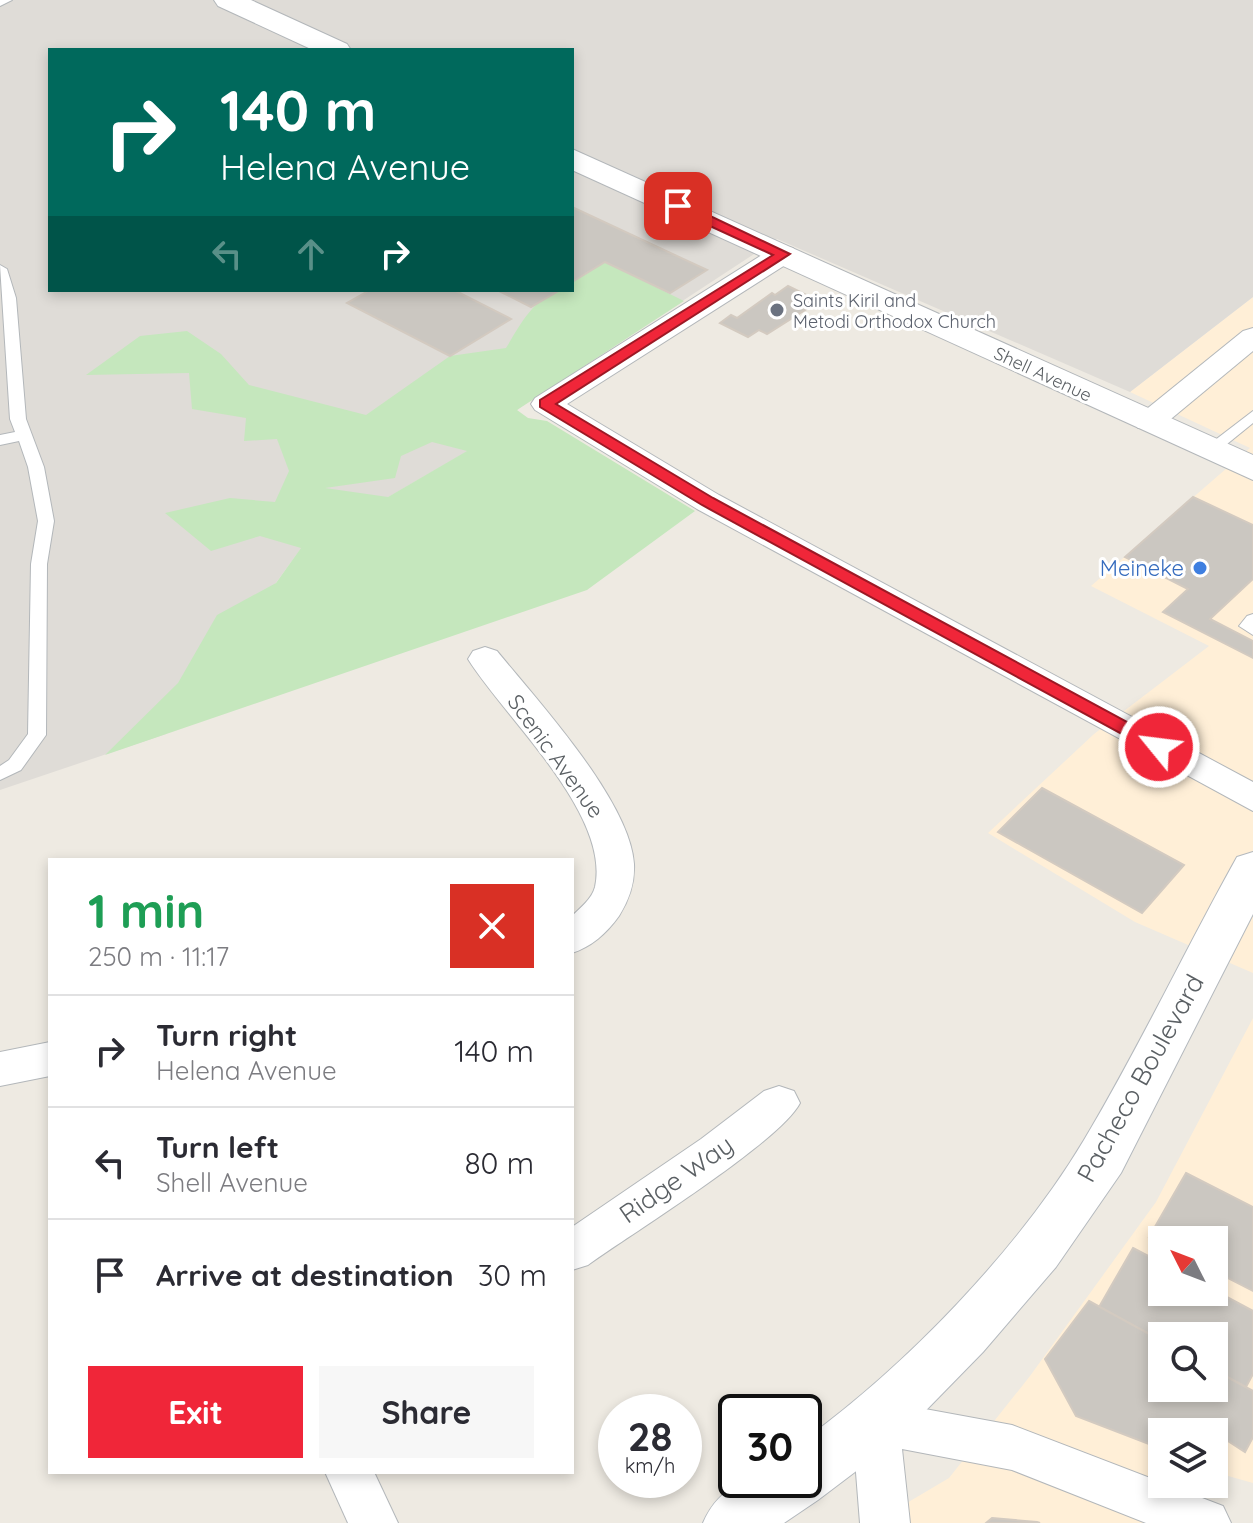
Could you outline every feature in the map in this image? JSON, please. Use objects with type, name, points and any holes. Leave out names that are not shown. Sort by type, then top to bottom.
[{"type":"street","points":[[228,0],[333,48]]},
{"type":"street","name":"Shell Avenue","points":[[574,159],[1253,469]]},
{"type":"street","points":[[783,254],[546,404],[708,502],[1253,798]]},
{"type":"street","points":[[1149,422],[1253,337]]},
{"type":"street","name":"Scenic Avenue","points":[[485,659],[602,817],[615,852],[614,886],[598,917],[574,936]]},
{"type":"street","name":"Pacheco Boulevard","points":[[822,1462],[876,1422],[963,1334],[1037,1250],[1094,1169],[1239,925],[1253,869]]},
{"type":"street","points":[[0,1069],[48,1059]]},
{"type":"street","name":"Ridge Way","points":[[574,1250],[716,1152],[779,1103]]},
{"type":"street","points":[[885,1523],[876,1422],[1012,1448],[1206,1523]]},
{"type":"street","points":[[350,1474],[373,1523]]},
{"type":"street","points":[[733,1523],[770,1498]]},
{"type":"lane","points":[[0,3],[6,0]]},
{"type":"lane","points":[[0,269],[9,298],[18,419],[43,494],[46,521],[37,625],[37,735],[29,749],[0,774]]},
{"type":"lane","points":[[1211,450],[1253,416]]},
{"type":"lane","points":[[1,443],[24,435]]},
{"type":"lane","points":[[1253,620],[1247,626],[1253,629]]},
{"type":"shaded area","points":[[0,0],[1253,0],[1253,297],[1130,392],[777,239],[522,406],[468,451],[302,547],[166,734],[0,790]]},
{"type":"shaded area","points":[[1253,297],[1253,973],[1135,922],[988,833],[1094,734],[1209,646],[1091,586],[1250,448],[1130,392]]},
{"type":"shaded area","points":[[1253,1018],[1253,1483],[1228,1476],[1228,1418],[1148,1418],[1148,1498],[1193,1498],[1172,1523],[873,1523],[949,1478],[1030,1376],[1156,1202]]},
{"type":"green space","points":[[605,262],[684,301],[517,410],[528,418],[547,421],[695,511],[587,590],[105,755],[178,683],[217,615],[276,583],[301,548],[260,536],[211,551],[165,513],[230,498],[275,502],[289,471],[277,439],[244,441],[246,418],[192,409],[189,373],[86,375],[140,336],[187,331],[221,354],[249,385],[366,415],[450,356],[506,348],[532,309],[549,295],[574,292],[574,281]],"holes":[[[432,442],[467,451],[388,497],[325,488],[395,478],[401,456]]]},
{"type":"building","points":[[574,208],[707,270],[670,293],[605,262],[574,281]]},
{"type":"building","name":"Saints Kiril and Metodi Orthodox Church","points":[[788,286],[819,301],[767,334],[759,330],[748,337],[720,323],[731,315],[737,318],[772,293],[775,295]]},
{"type":"building","points":[[366,292],[458,292],[511,319],[450,356],[347,303]]},
{"type":"building","points":[[501,292],[557,292],[531,307]]},
{"type":"building","name":"Meineke","points":[[1193,497],[1253,525],[1253,579],[1210,619],[1253,641],[1253,658],[1163,612],[1188,589],[1125,557]]},
{"type":"building","points":[[1042,788],[1184,865],[1142,913],[998,832]]},
{"type":"building","points":[[1186,1173],[1253,1207],[1253,1291],[1228,1278],[1228,1226],[1155,1226]]},
{"type":"building","points":[[1133,1248],[1148,1256],[1148,1306],[1228,1306],[1228,1298],[1253,1311],[1253,1374],[1246,1387],[1228,1377],[1228,1322],[1148,1322],[1148,1333],[1099,1307]]},
{"type":"building","points":[[1089,1301],[1148,1333],[1148,1402],[1228,1402],[1228,1378],[1253,1391],[1253,1437],[1245,1452],[1228,1441],[1228,1418],[1148,1418],[1148,1444],[1076,1416],[1045,1359]]},
{"type":"building","points":[[992,1518],[1037,1522],[1040,1523],[986,1523]]},
{"type":"place","name":"Saints Kiril and Metodi Orthodox Church","points":[[777,310]]},
{"type":"place","name":"Meineke","points":[[1200,568]]},
{"type":"route","points":[[678,206],[783,254],[546,404],[708,502],[1159,747]]}]
